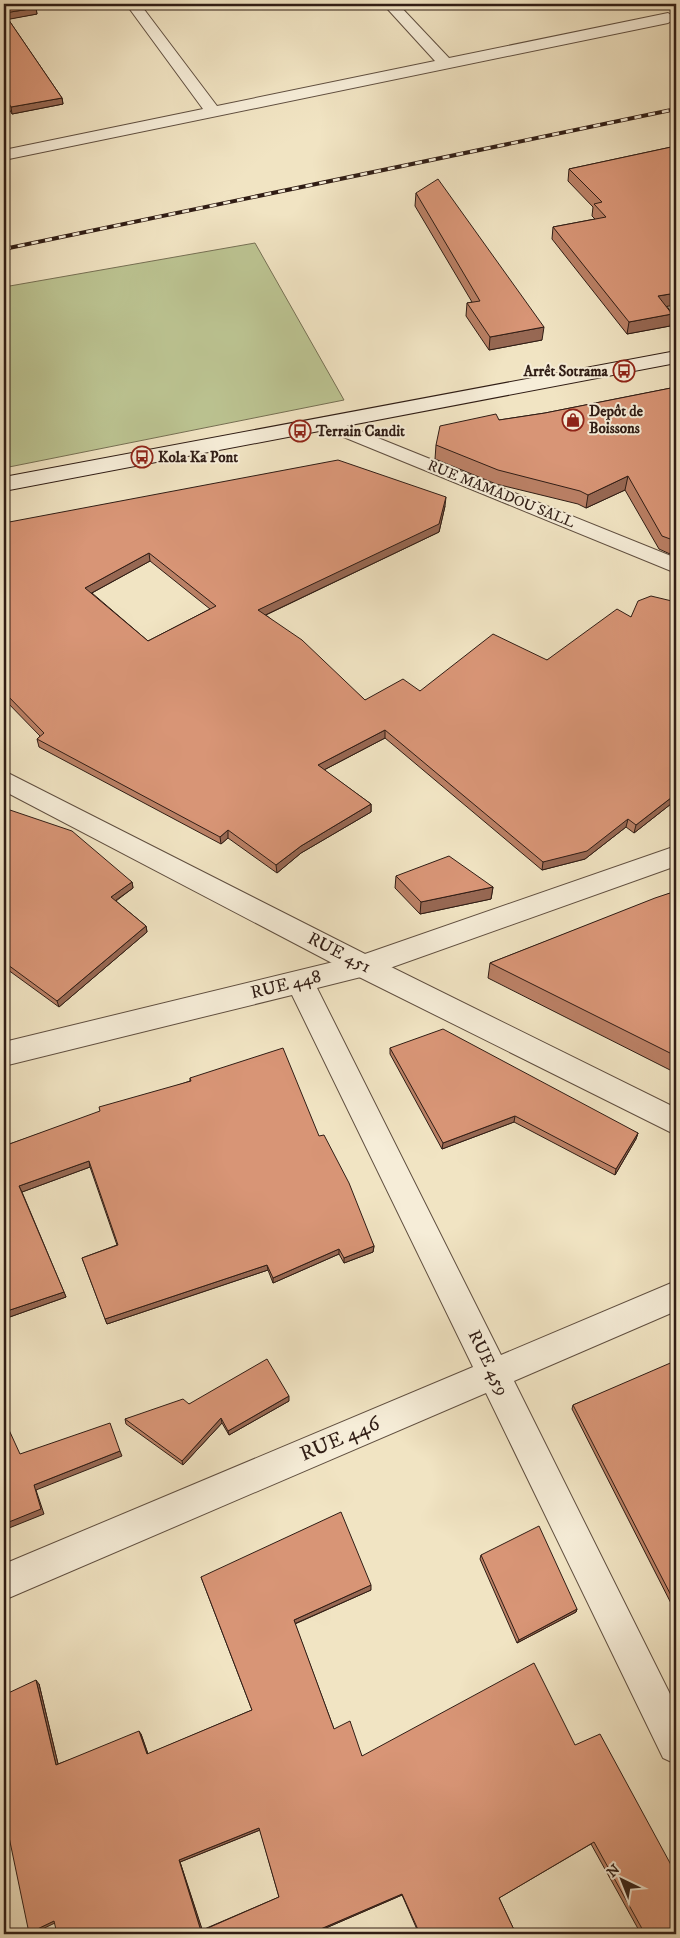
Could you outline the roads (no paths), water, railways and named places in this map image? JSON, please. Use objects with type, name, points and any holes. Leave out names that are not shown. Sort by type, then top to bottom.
[{"type":"street","points":[[133,4],[213,112]]},
{"type":"street","points":[[390,4],[446,64]]},
{"type":"street","points":[[4,155],[668,18]]},
{"type":"street","points":[[4,484],[676,357]]},
{"type":"street","name":"RUE MAMADOU SALL","points":[[326,423],[676,566]]},
{"type":"street","name":"RUE 451","points":[[4,780],[363,966],[676,1122]]},
{"type":"street","name":"RUE 448","points":[[4,1054],[363,966],[676,856]]},
{"type":"street","name":"RUE 459","points":[[300,982],[676,1745]]},
{"type":"street","name":"RUE 446","points":[[4,1582],[676,1296]]},
{"type":"railway","points":[[4,249],[676,109]]},
{"type":"place","name":"Arrêt Sotrama","points":[[624,371]]},
{"type":"place","name":"Depôt de Boissons","points":[[573,420]]},
{"type":"place","name":"Terrain Candit","points":[[300,431]]},
{"type":"place","name":"Kola Ka Pont","points":[[142,457]]}]
